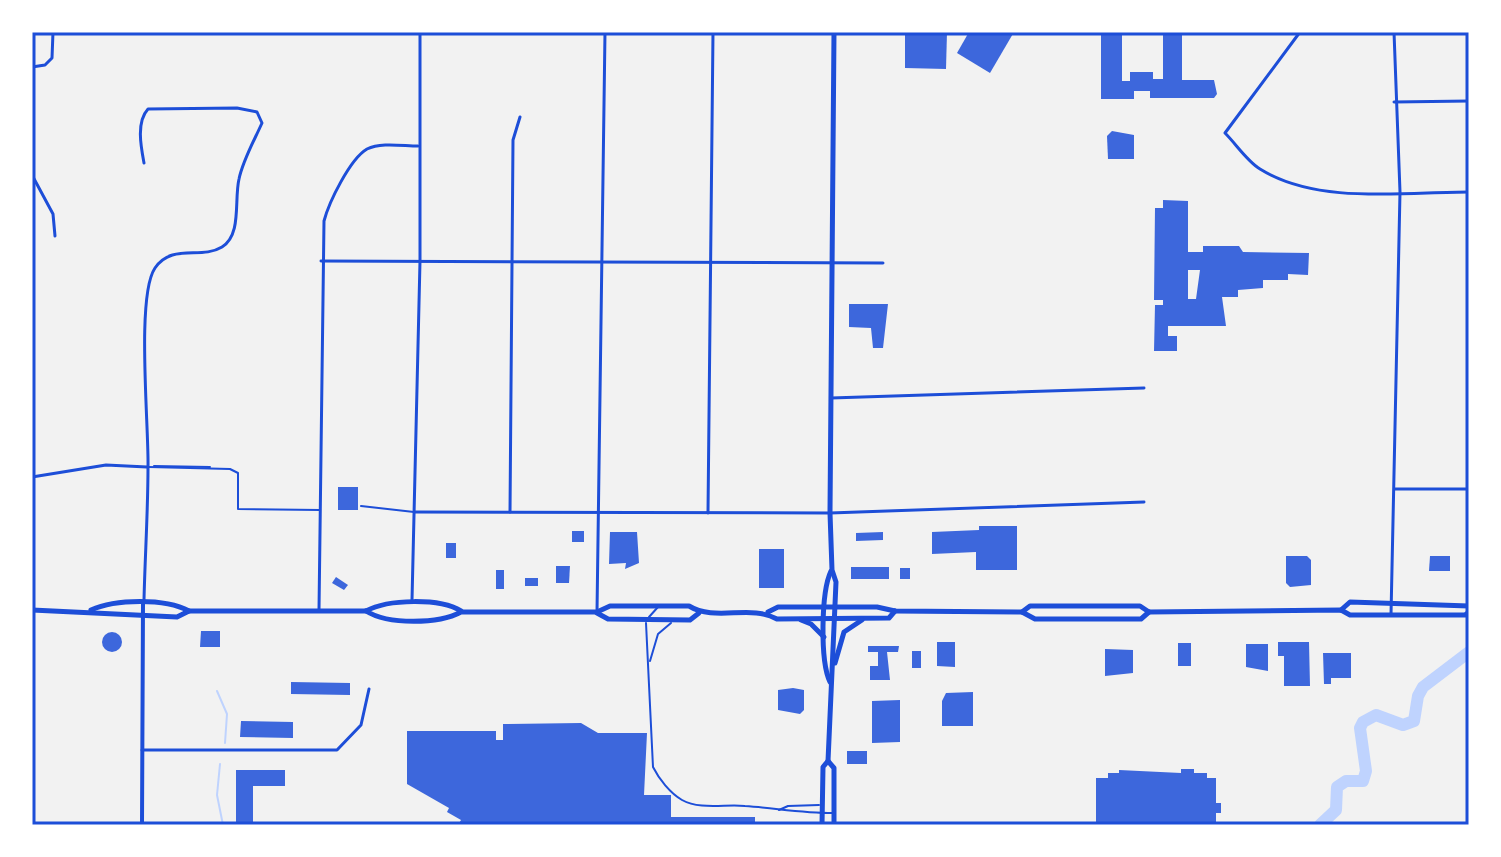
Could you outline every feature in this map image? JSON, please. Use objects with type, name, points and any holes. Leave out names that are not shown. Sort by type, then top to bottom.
[{"type":"main road","points":[[834,32],[830,513],[832,570],[836,582],[834,667]]},
{"type":"main road","points":[[830,682],[825,672],[825,583],[832,570]]},
{"type":"main road","points":[[1022,612],[1030,606],[1140,606],[1149,612],[1341,610],[1350,615],[1465,615],[1469,609],[1391,602],[1350,602],[1341,610]]},
{"type":"main road","points":[[90,610],[105,604],[177,604],[189,611]]},
{"type":"main road","points":[[366,611],[378,604],[450,604],[461,612]]},
{"type":"main road","points":[[32,610],[90,610],[105,615],[177,617],[189,611],[366,611],[378,618],[407,619],[448,619],[461,612],[597,612],[610,606],[689,606],[699,612],[767,613],[778,607],[1022,612],[1035,619],[1141,619],[1149,612]]},
{"type":"main road","points":[[767,613],[777,619],[889,618],[895,611]]},
{"type":"main road","points":[[597,612],[608,619],[646,620],[690,620],[699,612]]},
{"type":"main road","points":[[822,825],[823,767],[828,761],[830,682],[844,632],[867,618]]},
{"type":"main road","points":[[796,619],[811,624],[825,638]]},
{"type":"main road","points":[[828,761],[834,768],[834,825]]},
{"type":"street","points":[[32,67],[45,65],[52,58],[53,32]]},
{"type":"street","points":[[412,604],[420,261],[420,32]]},
{"type":"street","points":[[597,612],[605,32]]},
{"type":"street","points":[[708,513],[713,32]]},
{"type":"street","points":[[1300,32],[1225,133],[1259,168],[1291,183],[1330,190],[1469,192]]},
{"type":"street","points":[[1391,615],[1400,192],[1394,102],[1394,32]]},
{"type":"street","points":[[1394,102],[1469,101]]},
{"type":"street","points":[[142,825],[143,604],[150,467],[146,309],[150,280],[156,267],[168,256],[211,252],[223,247],[232,237],[240,175],[262,123],[261,118],[257,112],[237,108],[148,109],[142,118],[140,143],[144,163]]},
{"type":"street","points":[[510,513],[513,140],[520,117]]},
{"type":"street","points":[[319,610],[321,261],[329,203],[357,158],[368,149],[418,146]]},
{"type":"street","points":[[32,175],[53,214],[55,236]]},
{"type":"street","points":[[321,261],[601,259],[883,263]]},
{"type":"street","points":[[831,398],[1144,388]]},
{"type":"street","points":[[32,477],[106,465],[150,467]]},
{"type":"street","points":[[1395,489],[1469,489]]},
{"type":"street","points":[[415,512],[830,513],[1144,502]]},
{"type":"street","points":[[142,750],[337,750],[361,725],[369,689]]},
{"type":"lane","points":[[150,467],[157,464],[223,467],[238,473],[238,509],[320,510]]},
{"type":"lane","points":[[361,506],[415,512]]},
{"type":"lane","points":[[659,606],[646,620],[653,767],[666,786],[680,799],[698,805],[834,813]]},
{"type":"lane","points":[[649,662],[658,634],[676,620]]},
{"type":"lane","points":[[778,810],[788,806],[834,805]]},
{"type":"building","points":[[905,32],[947,32],[946,69],[905,68]]},
{"type":"building","points":[[969,32],[1014,32],[990,73],[957,53]]},
{"type":"building","points":[[1101,32],[1122,32],[1122,81],[1130,81],[1130,72],[1153,72],[1153,79],[1163,79],[1163,32],[1182,32],[1182,80],[1214,80],[1217,94],[1214,98],[1150,98],[1150,91],[1134,91],[1134,99],[1101,99]]},
{"type":"building","points":[[1112,131],[1134,135],[1134,159],[1108,159],[1107,136]]},
{"type":"building","points":[[1163,200],[1188,201],[1188,252],[1203,252],[1203,246],[1239,246],[1243,252],[1309,253],[1308,275],[1288,274],[1288,280],[1263,280],[1263,288],[1238,290],[1238,297],[1222,297],[1226,326],[1168,326],[1168,336],[1177,336],[1177,351],[1154,351],[1155,305],[1163,305],[1163,300],[1154,300],[1155,208],[1163,208]],"holes":[[[1188,270],[1200,270],[1196,299],[1188,299]]]},
{"type":"building","points":[[849,304],[888,304],[883,348],[873,348],[871,328],[849,327]]},
{"type":"building","points":[[338,487],[358,487],[358,510],[338,510]]},
{"type":"building","points":[[979,526],[1017,526],[1017,570],[976,570],[976,552],[932,554],[932,532],[979,530]]},
{"type":"building","points":[[572,531],[584,531],[584,542],[572,542]]},
{"type":"building","points":[[610,532],[637,532],[639,563],[625,569],[626,563],[609,564]]},
{"type":"building","points":[[883,532],[883,540],[856,541],[856,533]]},
{"type":"building","points":[[446,543],[456,543],[456,558],[446,558]]},
{"type":"building","points":[[759,549],[784,549],[784,588],[759,588]]},
{"type":"building","points":[[1286,556],[1307,556],[1311,560],[1311,585],[1290,587],[1286,583]]},
{"type":"building","points":[[1430,556],[1450,556],[1450,571],[1429,571]]},
{"type":"building","points":[[556,566],[570,566],[569,583],[556,583]]},
{"type":"building","points":[[851,567],[889,567],[889,579],[851,579]]},
{"type":"building","points":[[900,568],[910,568],[910,579],[900,579]]},
{"type":"building","points":[[496,570],[504,570],[504,589],[496,589]]},
{"type":"building","points":[[336,577],[348,585],[344,590],[332,583]]},
{"type":"building","points":[[525,578],[538,578],[538,586],[525,586]]},
{"type":"building","points":[[201,631],[220,631],[220,647],[200,647]]},
{"type":"building","points":[[112,632],[119,635],[122,642],[119,649],[112,652],[105,649],[102,642],[105,635]]},
{"type":"building","points":[[937,642],[955,642],[955,667],[937,666]]},
{"type":"building","points":[[1278,642],[1309,642],[1310,686],[1284,686],[1284,656],[1278,656]]},
{"type":"building","points":[[1178,643],[1191,643],[1191,666],[1178,666]]},
{"type":"building","points":[[1246,644],[1268,644],[1268,671],[1246,667]]},
{"type":"building","points":[[868,646],[899,646],[898,652],[887,652],[890,680],[870,680],[870,666],[878,666],[878,652],[868,652]]},
{"type":"building","points":[[1105,649],[1133,650],[1133,673],[1105,676]]},
{"type":"building","points":[[912,651],[921,651],[921,668],[912,668]]},
{"type":"building","points":[[1323,653],[1351,653],[1351,678],[1331,678],[1331,684],[1324,684]]},
{"type":"building","points":[[291,682],[350,683],[350,695],[291,694]]},
{"type":"building","points":[[778,690],[804,690],[804,710],[800,714],[778,710]]},
{"type":"building","points":[[973,692],[973,726],[942,726],[942,701],[946,693]]},
{"type":"building","points":[[900,700],[900,742],[872,743],[872,701]]},
{"type":"building","points":[[241,721],[293,722],[293,738],[240,737]]},
{"type":"building","points":[[581,723],[598,733],[647,733],[644,795],[671,795],[671,817],[755,817],[755,825],[458,825],[461,820],[447,812],[449,808],[407,784],[407,731],[496,731],[496,740],[503,740],[503,724]]},
{"type":"building","points":[[847,751],[867,751],[867,764],[847,764]]},
{"type":"building","points":[[1181,769],[1194,769],[1194,773],[1207,773],[1207,778],[1216,778],[1216,803],[1221,803],[1221,813],[1216,813],[1216,825],[1096,825],[1096,778],[1108,778],[1108,773],[1119,773],[1119,770],[1181,773]]},
{"type":"building","points":[[236,770],[285,770],[285,786],[253,786],[253,824],[236,824]]},
{"type":"waterway","points":[[1320,825],[1336,810],[1337,787],[1346,781],[1363,781],[1366,771],[1360,728],[1363,722],[1376,715],[1403,725],[1414,721],[1418,696],[1423,687],[1469,652]]},
{"type":"waterway","points":[[217,691],[227,714],[225,743]]},
{"type":"waterway","points":[[220,764],[217,795],[223,825]]}]
